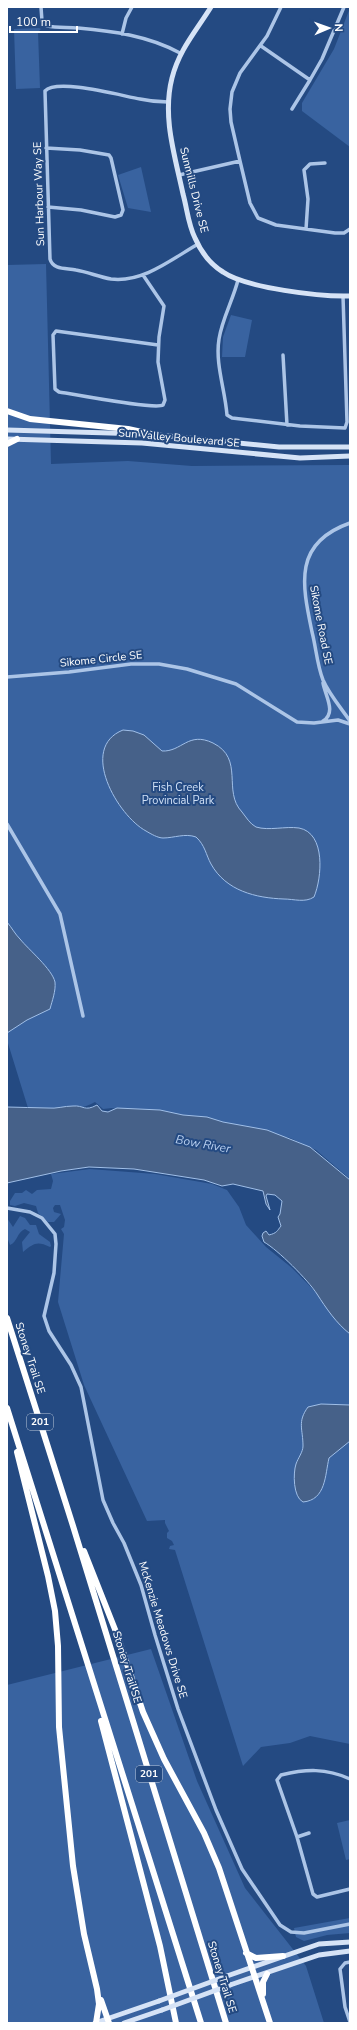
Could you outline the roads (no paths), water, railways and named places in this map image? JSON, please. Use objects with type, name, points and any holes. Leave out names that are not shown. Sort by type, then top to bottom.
[{"type":"highway","points":[[7,411],[30,419],[128,429],[160,436]]},
{"type":"highway","points":[[7,444],[17,439]]},
{"type":"highway","name":"Stoney Trail SE","points":[[7,1318],[73,1526],[226,2023]]},
{"type":"highway","name":"201","points":[[7,1408],[201,2023]]},
{"type":"highway","points":[[10,1417],[54,1605],[58,1646],[59,1727],[73,1866],[84,1934],[99,2004],[96,2023]]},
{"type":"highway","points":[[73,1526],[93,1569],[142,1712],[164,1759],[204,1833],[219,1868],[270,2023]]},
{"type":"highway","points":[[93,1683],[106,1741],[160,1946],[176,2023]]},
{"type":"highway","points":[[246,1953],[256,1958],[283,1956]]},
{"type":"highway","points":[[266,2012],[262,1985],[267,1974]]},
{"type":"highway","points":[[97,1989],[109,2021]]},
{"type":"main road","name":"Sunmills Drive SE","points":[[211,7],[190,36],[180,53],[172,78],[168,102],[169,130],[191,228],[198,244],[213,264],[238,280],[252,284],[350,296]]},
{"type":"main road","name":"Sun Valley Boulevard SE","points":[[7,430],[160,436],[279,447],[350,447]]},
{"type":"main road","name":"Sun Valley Boulevard SE","points":[[7,439],[149,444],[300,458],[350,456]]},
{"type":"main road","points":[[96,2023],[109,2021],[159,2001],[319,1944],[350,1942]]},
{"type":"main road","points":[[124,2023],[319,1955],[350,1951]]},
{"type":"street","points":[[41,7],[42,21],[47,26],[78,28],[122,34],[160,44],[180,53]]},
{"type":"street","points":[[122,34],[126,18],[132,7]]},
{"type":"street","points":[[280,7],[261,46],[237,79],[231,101],[231,122],[250,204],[258,218],[276,225],[338,233],[350,229]]},
{"type":"street","points":[[292,109],[322,59],[344,7]]},
{"type":"street","points":[[261,46],[310,80]]},
{"type":"street","name":"Sun Harbour Way SE","points":[[168,102],[137,99],[84,88],[48,88],[44,94],[50,259],[53,265],[112,279],[126,279],[143,275],[198,244]]},
{"type":"street","points":[[46,148],[80,150],[109,155],[112,160],[123,210],[121,215],[115,217],[85,211],[48,207]]},
{"type":"street","points":[[179,175],[240,161]]},
{"type":"street","points":[[306,229],[308,199],[304,170],[310,164],[325,163]]},
{"type":"street","points":[[143,275],[164,306],[158,346],[158,362],[165,401],[160,407],[59,392],[55,389],[53,335],[56,331],[158,346]]},
{"type":"street","points":[[238,280],[234,297],[222,326],[218,346],[218,358],[225,393],[227,415],[232,418],[339,429],[345,428],[343,296]]},
{"type":"street","points":[[283,355],[287,424]]},
{"type":"street","name":"Sikome Road SE","points":[[321,722],[328,718],[330,711],[304,590],[304,572],[311,553],[320,541],[332,531],[350,523]]},
{"type":"street","name":"Sikome Circle SE","points":[[7,677],[69,672],[130,664],[159,664],[187,669],[236,684],[297,722],[338,720],[350,724]]},
{"type":"street","name":"Sikome Road SE","points":[[323,680],[350,721]]},
{"type":"street","points":[[7,824],[60,914],[83,1016]]},
{"type":"street","name":"McKenzie Meadows Drive SE","points":[[7,1208],[30,1212],[42,1218],[55,1234],[55,1262],[44,1316],[49,1331],[71,1365],[81,1387],[100,1474],[103,1500],[113,1523],[124,1542],[141,1585],[154,1636],[178,1709],[216,1810],[242,1869],[280,1926],[291,1932],[298,1933],[350,1924]]},
{"type":"street","points":[[350,1779],[336,1772],[317,1769],[301,1770],[281,1775],[277,1780],[297,1837],[313,1894],[317,1897],[350,1889]]},
{"type":"street","points":[[297,1837],[309,1833]]},
{"type":"street","points":[[350,1962],[345,1963],[340,1969],[345,2007],[350,2020]]},
{"type":"water","points":[[123,730],[133,731],[144,735],[162,751],[175,748],[197,739],[213,743],[223,750],[231,766],[236,804],[252,824],[256,827],[266,829],[299,828],[308,832],[314,838],[320,857],[320,868],[317,889],[314,897],[303,900],[263,897],[253,895],[233,887],[217,873],[201,843],[196,837],[184,836],[161,838],[146,831],[135,823],[124,811],[115,797],[107,782],[103,766],[104,751],[110,739]]},
{"type":"water","points":[[7,922],[18,937],[50,971],[55,985],[54,996],[50,1009],[27,1020],[7,1033]]},
{"type":"water","name":"Bow River","points":[[97,1105],[102,1111],[108,1112],[117,1108],[160,1110],[183,1115],[207,1117],[223,1122],[267,1130],[310,1147],[350,1180],[350,1334],[336,1320],[313,1288],[300,1274],[285,1258],[264,1242],[262,1236],[263,1233],[266,1231],[269,1235],[276,1232],[281,1226],[278,1217],[280,1214],[282,1201],[275,1195],[267,1194],[266,1196],[270,1210],[266,1204],[263,1191],[233,1184],[222,1186],[204,1180],[134,1169],[89,1167],[61,1171],[7,1183],[7,1107],[51,1108],[77,1106],[89,1108]]},
{"type":"water","points":[[321,1404],[350,1405],[350,1441],[329,1458],[325,1479],[320,1492],[311,1500],[303,1502],[297,1495],[294,1479],[296,1464],[303,1448],[301,1426],[303,1417],[308,1407]]},
{"type":"park label","name":"Fish Creek Provincial Park","points":[[178,793]]}]
